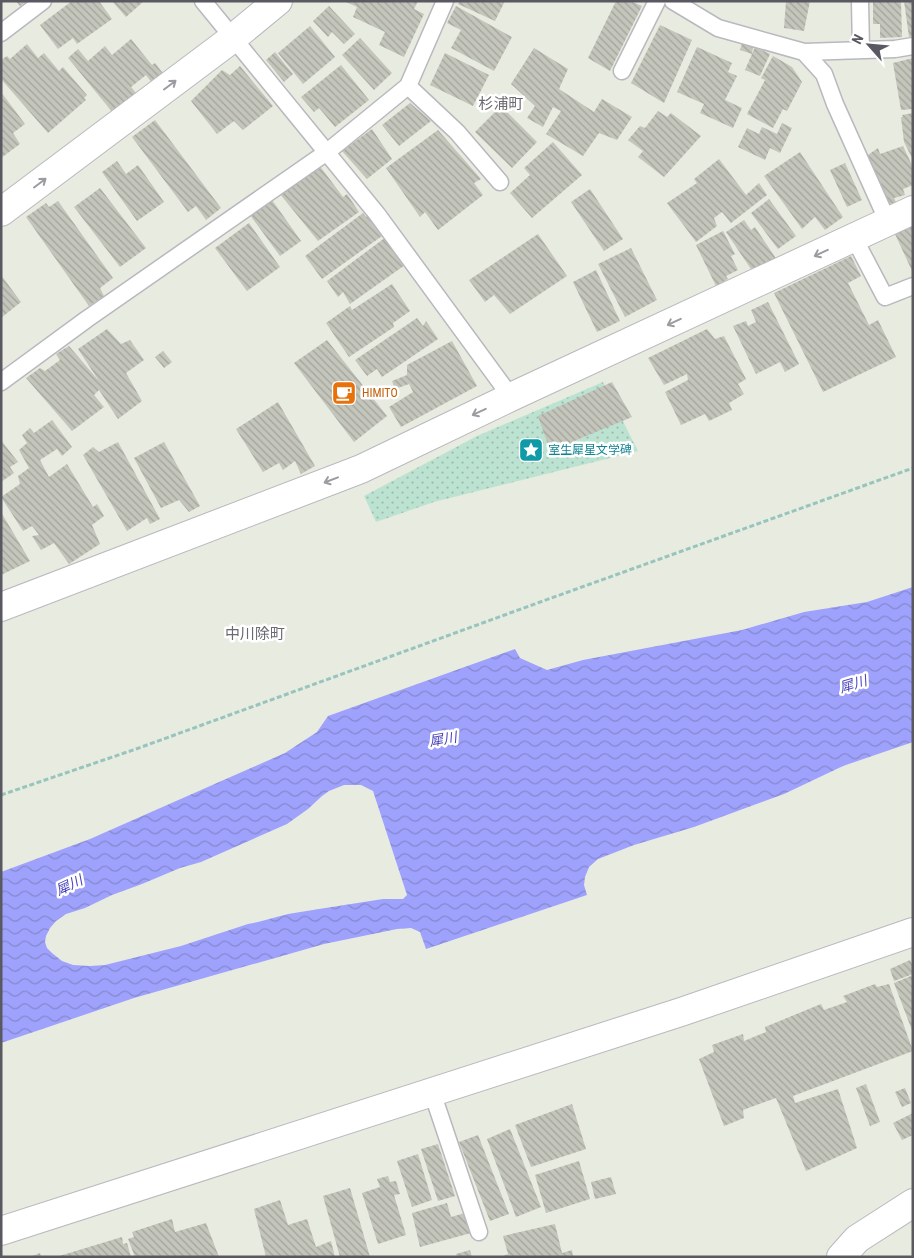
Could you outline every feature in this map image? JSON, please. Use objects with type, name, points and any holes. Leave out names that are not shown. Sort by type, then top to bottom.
[{"type":"street","points":[[1,212],[233,38],[278,1]]},
{"type":"street","points":[[1,607],[361,469],[913,210]]},
{"type":"street","points":[[1,1231],[681,1012],[913,932]]},
{"type":"street","points":[[842,1257],[857,1239],[913,1203]]},
{"type":"lane","points":[[4,26],[43,1]]},
{"type":"lane","points":[[203,1],[377,214],[511,397]]},
{"type":"lane","points":[[1,382],[87,319],[327,152],[408,86],[445,1]]},
{"type":"lane","points":[[622,71],[657,1]]},
{"type":"lane","points":[[673,1],[718,28],[804,52],[913,46]]},
{"type":"lane","points":[[860,1],[861,50]]},
{"type":"lane","points":[[804,52],[824,74],[835,104],[888,222]]},
{"type":"lane","points":[[408,86],[457,132],[500,182]]},
{"type":"lane","points":[[854,238],[885,296],[913,286]]},
{"type":"lane","points":[[432,1092],[479,1232]]},
{"type":"path","points":[[1,795],[155,742],[913,468]]},
{"type":"green space","points":[[603,382],[638,451],[434,502],[376,522],[364,496],[477,436]]},
{"type":"water","name":"犀川","points":[[913,587],[913,742],[843,766],[784,794],[598,859],[589,867],[585,877],[584,885],[587,895],[426,949],[420,932],[411,928],[397,929],[324,944],[134,998],[1,1043],[1,872],[90,839],[285,753],[317,732],[328,716],[515,649],[520,658],[547,670],[583,660],[742,630],[804,612],[867,602]],"holes":[[[344,785],[361,785],[373,791],[407,895],[403,899],[383,899],[288,914],[248,924],[181,946],[105,965],[73,965],[62,961],[47,948],[45,942],[50,928],[66,914],[85,908],[112,895],[180,868],[201,862],[287,824],[329,791]]]},
{"type":"building","points":[[16,1],[27,1],[20,6]]},
{"type":"building","points":[[72,1],[99,1],[112,19],[77,44],[73,38],[58,49],[40,25]]},
{"type":"building","points":[[112,1],[144,1],[126,17]]},
{"type":"building","points":[[344,1],[418,1],[414,9],[424,14],[404,57],[379,45],[385,32],[353,17],[357,7]]},
{"type":"building","points":[[460,1],[505,1],[495,21],[458,4]]},
{"type":"building","points":[[616,1],[630,1],[642,6],[610,71],[588,58]]},
{"type":"building","points":[[786,1],[810,1],[804,31],[784,28]]},
{"type":"building","points":[[873,1],[901,1],[902,37],[880,38],[880,24],[873,24]]},
{"type":"building","points":[[904,1],[913,1],[913,36],[909,37]]},
{"type":"building","points":[[329,6],[355,34],[344,44],[332,32],[328,37],[313,21]]},
{"type":"building","points":[[456,6],[512,37],[494,71],[451,48],[461,30],[447,23]]},
{"type":"building","points":[[660,25],[692,40],[664,103],[631,83]]},
{"type":"building","points":[[310,26],[335,57],[303,84],[278,53]]},
{"type":"building","points":[[360,38],[392,73],[374,90],[342,55]]},
{"type":"building","points":[[131,39],[152,65],[155,63],[169,81],[157,90],[146,75],[131,87],[142,100],[118,119],[68,58],[78,49],[88,61],[105,46],[112,55]]},
{"type":"building","points":[[742,43],[753,47],[752,54],[740,50]]},
{"type":"building","points":[[27,44],[38,58],[44,53],[59,71],[63,67],[87,95],[84,98],[86,100],[48,133],[1,79],[1,60],[7,56],[10,59]]},
{"type":"building","points":[[697,47],[732,63],[728,72],[737,76],[725,100],[742,108],[733,128],[700,113],[704,104],[677,92]]},
{"type":"building","points":[[755,47],[770,54],[760,76],[745,70]]},
{"type":"building","points":[[534,48],[568,69],[559,89],[594,112],[602,99],[632,117],[617,140],[599,133],[583,156],[546,134],[561,111],[553,107],[543,127],[527,118],[535,106],[511,84]]},
{"type":"building","points":[[275,52],[293,74],[284,82],[266,60]]},
{"type":"building","points":[[445,53],[489,75],[473,106],[430,85]]},
{"type":"building","points":[[773,56],[792,67],[802,82],[787,111],[783,109],[773,128],[747,114],[765,80],[761,78]]},
{"type":"building","points":[[913,58],[913,109],[901,110],[893,63]]},
{"type":"building","points":[[341,65],[369,100],[335,127],[319,108],[314,112],[301,97]]},
{"type":"building","points":[[240,66],[273,106],[243,130],[234,121],[217,134],[191,101],[222,70],[230,75]]},
{"type":"building","points":[[1,92],[25,124],[13,133],[20,144],[1,158]]},
{"type":"building","points":[[410,103],[431,121],[399,146],[382,125]]},
{"type":"building","points":[[501,106],[537,142],[512,168],[475,132]]},
{"type":"building","points":[[658,111],[667,117],[671,113],[701,136],[664,177],[638,157],[643,151],[628,140],[640,126],[645,128]]},
{"type":"building","points":[[913,113],[913,160],[904,142],[901,117],[903,117],[902,115]]},
{"type":"building","points":[[155,120],[221,208],[206,220],[196,206],[188,212],[132,137]]},
{"type":"building","points":[[782,123],[792,128],[780,153],[770,148],[765,160],[738,147],[747,128],[759,134],[762,127],[777,134]]},
{"type":"building","points":[[372,129],[392,159],[367,179],[342,151]]},
{"type":"building","points":[[438,130],[481,179],[474,183],[483,195],[438,230],[425,212],[420,217],[386,168]]},
{"type":"building","points":[[553,142],[582,175],[532,218],[510,193],[530,175],[524,168]]},
{"type":"building","points":[[903,146],[913,167],[913,185],[903,189],[905,195],[894,198],[896,202],[885,206],[865,157],[878,148],[880,154]]},
{"type":"building","points":[[800,152],[843,217],[825,230],[815,217],[802,229],[764,176]]},
{"type":"building","points":[[719,159],[746,195],[759,183],[767,195],[731,223],[722,212],[714,218],[717,226],[696,242],[667,203],[697,183],[694,179]]},
{"type":"building","points":[[117,161],[126,174],[138,165],[164,202],[137,221],[102,172]]},
{"type":"building","points":[[845,163],[862,200],[847,207],[830,170]]},
{"type":"building","points":[[319,165],[343,197],[347,194],[359,212],[318,241],[280,194]]},
{"type":"building","points":[[100,188],[146,248],[120,267],[74,207]]},
{"type":"building","points":[[590,189],[623,239],[604,251],[571,202]]},
{"type":"building","points":[[769,199],[796,236],[778,249],[751,213]]},
{"type":"building","points":[[272,200],[301,241],[280,256],[250,215]]},
{"type":"building","points":[[58,201],[113,278],[100,288],[104,296],[89,306],[26,217],[46,203],[49,207]]},
{"type":"building","points":[[363,213],[382,236],[322,279],[305,256]]},
{"type":"building","points":[[744,220],[751,230],[755,227],[777,260],[755,275],[726,232]]},
{"type":"building","points":[[249,223],[280,267],[247,291],[215,248]]},
{"type":"building","points":[[913,226],[913,273],[895,234]]},
{"type":"building","points":[[723,231],[735,254],[731,256],[738,270],[726,276],[728,279],[716,286],[696,245]]},
{"type":"building","points":[[538,234],[567,276],[510,314],[494,295],[485,302],[469,280]]},
{"type":"building","points":[[386,237],[405,265],[350,304],[343,292],[338,297],[327,281]]},
{"type":"building","points":[[631,248],[657,300],[625,317],[598,264]]},
{"type":"building","points":[[851,256],[861,276],[848,283],[869,325],[878,320],[896,357],[823,392],[774,293]]},
{"type":"building","points":[[596,270],[620,321],[597,332],[573,282]]},
{"type":"building","points":[[1,275],[21,302],[1,318]]},
{"type":"building","points":[[392,284],[410,311],[393,323],[394,327],[349,357],[326,323],[350,306],[352,310]]},
{"type":"building","points":[[768,302],[799,364],[785,372],[780,362],[756,374],[733,326],[746,321],[748,326],[756,322],[751,310]]},
{"type":"building","points":[[417,318],[423,326],[426,321],[438,339],[382,377],[377,369],[367,376],[355,360]]},
{"type":"building","points":[[107,329],[121,344],[130,340],[144,360],[126,373],[142,401],[118,419],[99,390],[94,395],[104,407],[72,431],[26,378],[40,368],[45,371],[60,360],[56,354],[69,346],[99,381],[78,349]]},
{"type":"building","points":[[707,329],[715,339],[724,336],[746,379],[738,384],[744,394],[729,403],[732,410],[709,421],[705,414],[681,425],[665,392],[688,380],[687,374],[664,385],[648,358]]},
{"type":"building","points":[[327,340],[387,416],[354,442],[294,363]]},
{"type":"building","points":[[452,341],[477,386],[401,427],[389,407],[413,392],[409,384],[395,389],[392,381],[407,375],[407,365]]},
{"type":"building","points":[[163,351],[172,362],[164,368],[155,357]]},
{"type":"building","points":[[612,382],[632,417],[550,451],[538,416]]},
{"type":"building","points":[[278,402],[315,466],[301,474],[295,461],[283,470],[279,463],[263,472],[236,429]]},
{"type":"building","points":[[52,420],[72,447],[62,456],[57,449],[40,460],[49,477],[67,464],[93,507],[97,504],[104,516],[92,525],[100,544],[69,564],[54,543],[41,550],[32,536],[39,535],[32,526],[23,531],[1,497],[20,484],[18,476],[29,468],[19,450],[27,443],[22,435],[30,428],[34,433]]},
{"type":"building","points":[[1,440],[18,462],[10,467],[14,473],[1,482]]},
{"type":"building","points":[[118,442],[160,519],[150,524],[147,518],[127,531],[83,455],[93,447],[99,452]]},
{"type":"building","points":[[164,442],[200,506],[189,512],[179,500],[161,508],[134,458]]},
{"type":"building","points":[[1,512],[30,561],[1,575]]},
{"type":"building","points":[[910,960],[913,966],[913,974],[894,981],[890,969]]},
{"type":"building","points":[[913,975],[913,1033],[894,983]]},
{"type":"building","points":[[875,984],[877,987],[889,984],[913,1051],[793,1096],[795,1103],[838,1089],[857,1148],[806,1171],[776,1098],[743,1110],[744,1118],[724,1126],[699,1059],[714,1052],[712,1045],[743,1034],[744,1041],[766,1032],[765,1027],[821,1004],[824,1010],[847,1002],[843,996]]},
{"type":"building","points":[[866,1084],[880,1122],[870,1126],[856,1088]]},
{"type":"building","points":[[905,1088],[911,1103],[902,1107],[895,1092]]},
{"type":"building","points":[[572,1104],[586,1149],[531,1167],[515,1125]]},
{"type":"building","points":[[913,1113],[913,1135],[902,1140],[893,1123]]},
{"type":"building","points":[[510,1129],[541,1207],[516,1217],[487,1139]]},
{"type":"building","points":[[478,1135],[509,1214],[490,1221],[459,1142]]},
{"type":"building","points":[[438,1144],[455,1196],[438,1201],[421,1149]]},
{"type":"building","points":[[418,1154],[432,1200],[412,1207],[397,1161]]},
{"type":"building","points":[[579,1161],[590,1199],[546,1213],[535,1175]]},
{"type":"building","points":[[388,1176],[390,1182],[396,1181],[400,1194],[394,1195],[406,1235],[378,1244],[362,1193],[380,1187],[377,1179]]},
{"type":"building","points":[[611,1177],[616,1194],[595,1199],[591,1182]]},
{"type":"building","points":[[350,1188],[370,1257],[340,1257],[323,1196]]},
{"type":"building","points":[[280,1200],[288,1225],[307,1219],[316,1247],[331,1241],[335,1257],[266,1257],[254,1209]]},
{"type":"building","points":[[447,1203],[451,1217],[465,1213],[471,1233],[420,1247],[412,1213]]},
{"type":"building","points":[[172,1219],[175,1232],[206,1223],[219,1257],[135,1257],[128,1239],[134,1237],[132,1232]]},
{"type":"building","points":[[555,1224],[562,1253],[572,1250],[573,1257],[501,1257],[508,1254],[503,1236]]},
{"type":"building","points":[[122,1237],[123,1244],[127,1243],[131,1257],[56,1257]]},
{"type":"building","points":[[470,1250],[472,1257],[457,1257],[456,1254]]},
{"type":"building","points":[[40,1253],[41,1257],[30,1257]]},
{"type":"place","name":"HIMITO","points":[[344,393]]},
{"type":"place","name":"室生犀星文学碑","points":[[531,450]]},
{"type":"district","name":"杉浦町","points":[[501,104]]},
{"type":"district","name":"中川除町","points":[[255,634]]}]
